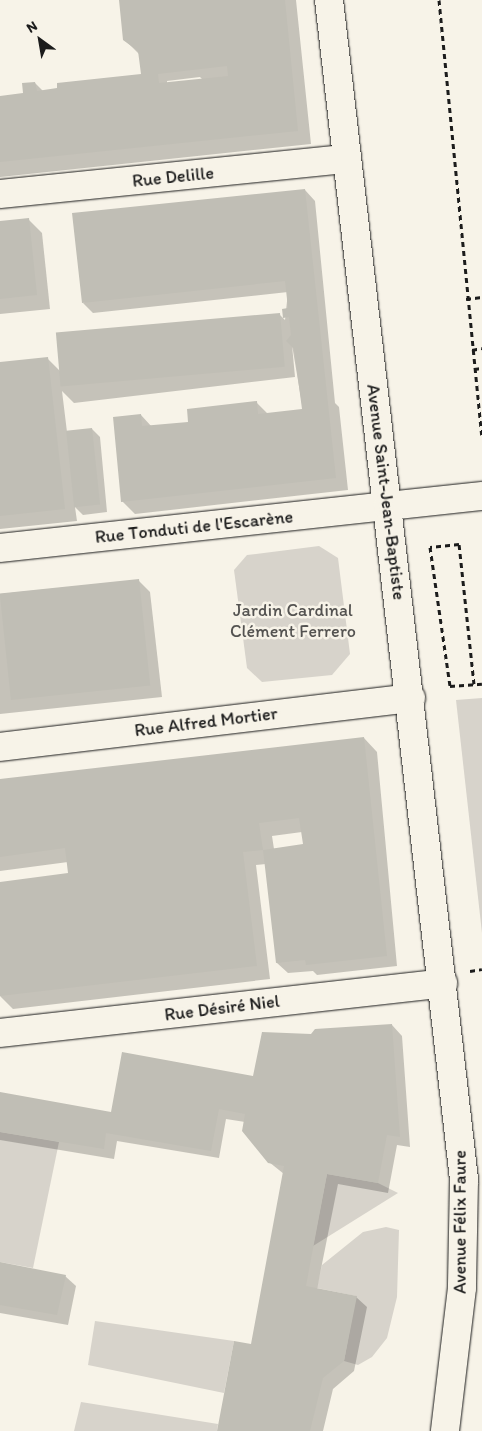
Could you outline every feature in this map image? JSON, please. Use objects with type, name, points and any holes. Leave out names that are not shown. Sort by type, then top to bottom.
[{"type":"street","name":"Avenue Saint-Jean-Baptiste","points":[[329,0],[345,159],[411,698],[443,983]]},
{"type":"street","name":"Rue Delille","points":[[0,194],[345,159]]},
{"type":"street","name":"Rue Tonduti de l'Escarène","points":[[0,548],[482,496]]},
{"type":"street","name":"Rue Alfred Mortier","points":[[0,747],[411,698]]},
{"type":"street","name":"Rue Désiré Niel","points":[[0,1033],[443,983]]},
{"type":"street","name":"Avenue Félix Faure","points":[[443,983],[464,1180],[462,1288],[444,1431]]},
{"type":"path","points":[[439,0],[466,299],[482,435]]},
{"type":"path","points":[[466,299],[482,297]]},
{"type":"path","points":[[472,350],[482,348]]},
{"type":"path","points":[[474,369],[482,368]]},
{"type":"path","points":[[474,684],[459,544],[430,547],[450,686],[482,684]]},
{"type":"green space","name":"Jardin Cardinal Clément Ferrero","points":[[319,546],[338,558],[350,654],[332,675],[262,682],[247,668],[234,570],[247,555]]},
{"type":"green space","points":[[482,698],[482,933],[456,700]]},
{"type":"green space","points":[[0,1132],[59,1142],[33,1268],[0,1262]]},
{"type":"green space","points":[[327,1174],[378,1183],[398,1193],[313,1246]]},
{"type":"green space","points":[[386,1227],[399,1230],[397,1297],[387,1338],[372,1357],[358,1365],[344,1361],[356,1296],[317,1288],[322,1265],[363,1232]]},
{"type":"green space","points":[[95,1321],[234,1341],[224,1393],[88,1365]]},
{"type":"green space","points":[[81,1402],[218,1424],[217,1431],[74,1431]]},
{"type":"building","points":[[119,0],[285,0],[298,131],[0,162],[0,96],[23,93],[22,83],[35,82],[37,91],[57,88],[57,83],[141,74],[138,51],[123,40]],"holes":[[[227,66],[228,76],[159,83],[158,74]]]},
{"type":"building","points":[[305,189],[336,478],[121,502],[113,417],[141,414],[142,426],[188,422],[187,409],[257,401],[258,414],[302,409],[294,349],[286,341],[291,335],[289,317],[283,318],[282,309],[288,308],[285,281],[82,303],[72,213]]},
{"type":"building","points":[[29,218],[37,295],[0,299],[0,221]]},
{"type":"building","points":[[280,313],[285,367],[61,386],[56,333]]},
{"type":"building","points":[[48,357],[65,509],[0,516],[0,362]]},
{"type":"building","points":[[92,428],[100,505],[74,507],[66,431]]},
{"type":"building","points":[[139,579],[150,685],[11,700],[0,594]]},
{"type":"building","points":[[364,737],[387,956],[306,965],[305,960],[276,963],[263,850],[243,852],[257,966],[0,996],[0,882],[68,873],[65,848],[0,857],[0,779]],"holes":[[[299,818],[303,844],[263,850],[259,823]]]},
{"type":"building","points":[[392,1024],[400,1137],[387,1135],[378,1183],[327,1174],[306,1286],[357,1296],[344,1361],[323,1378],[310,1431],[217,1431],[234,1341],[251,1344],[284,1166],[268,1163],[242,1131],[245,1114],[219,1109],[211,1151],[106,1133],[104,1149],[0,1132],[0,1092],[111,1112],[122,1052],[253,1076],[262,1032],[311,1034],[315,1029]]},
{"type":"building","points":[[0,1262],[66,1275],[57,1315],[0,1305]]}]
